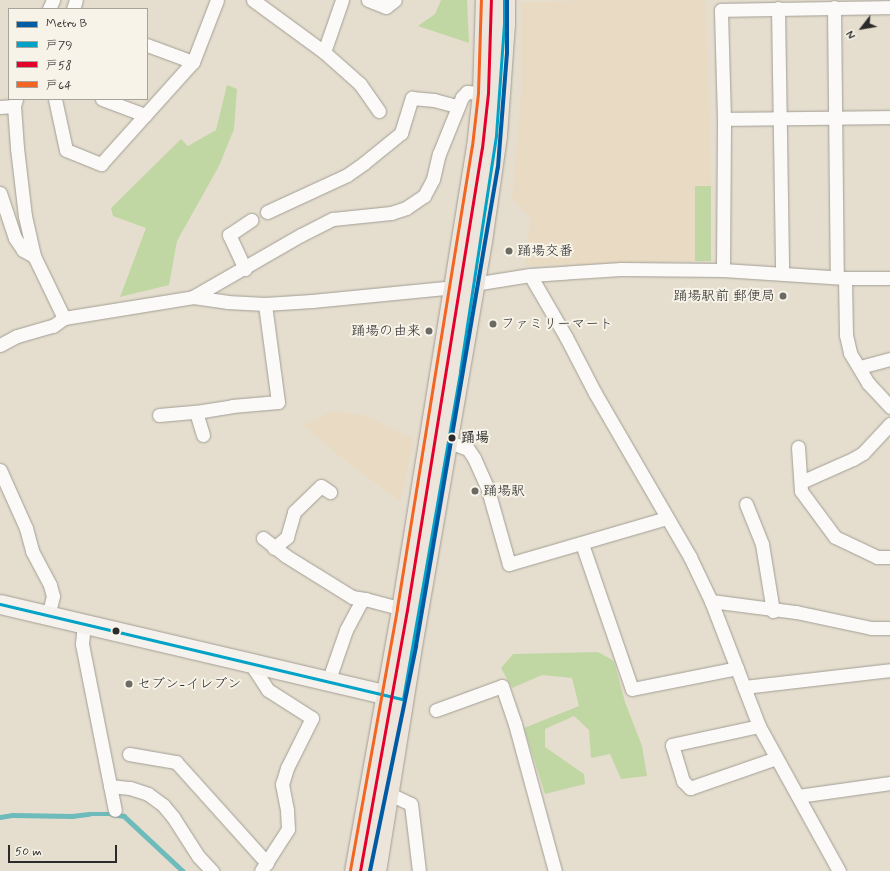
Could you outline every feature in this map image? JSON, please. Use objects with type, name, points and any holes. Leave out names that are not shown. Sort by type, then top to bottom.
[{"type":"main road","points":[[355,871],[394,697],[447,441],[483,93],[486,0]]},
{"type":"main road","points":[[375,871],[388,793],[394,697],[402,610],[464,286],[496,135],[504,24],[504,0]]},
{"type":"street","points":[[55,100],[66,150],[101,164],[193,62],[217,0]]},
{"type":"street","points":[[255,0],[324,52],[360,84],[379,112]]},
{"type":"street","points":[[324,52],[342,0]]},
{"type":"street","points":[[368,0],[386,7],[395,0]]},
{"type":"street","points":[[834,7],[841,277],[846,335],[850,353],[868,383],[890,407]]},
{"type":"street","points":[[723,270],[724,119],[721,10],[890,7]]},
{"type":"street","points":[[778,8],[782,272]]},
{"type":"street","points":[[148,45],[193,62]]},
{"type":"street","points":[[193,297],[245,269],[301,235],[333,219],[391,213],[406,208],[424,196],[434,179],[439,154],[457,106],[467,92],[483,93]]},
{"type":"street","points":[[267,212],[347,175],[364,163],[401,133],[412,98],[434,100],[457,106]]},
{"type":"street","points":[[105,100],[145,116]]},
{"type":"street","points":[[0,107],[15,103],[25,216],[34,256],[64,318]]},
{"type":"street","points":[[724,119],[890,117]]},
{"type":"street","points":[[0,193],[15,238],[23,250],[34,256]]},
{"type":"street","points":[[245,269],[229,235],[251,220]]},
{"type":"street","points":[[0,345],[16,336],[53,326],[64,318],[193,297],[227,302],[265,304],[374,296],[464,286],[530,274],[621,270],[723,270],[782,272],[841,277],[890,278]]},
{"type":"street","points":[[530,274],[666,518],[690,557],[711,602],[759,726],[839,871]]},
{"type":"street","points":[[159,415],[278,402],[265,304]]},
{"type":"street","points":[[860,368],[890,359]]},
{"type":"street","points":[[196,412],[203,435]]},
{"type":"street","points":[[802,482],[858,456],[890,424]]},
{"type":"street","points":[[447,441],[468,449],[474,458],[488,490],[509,564],[582,544],[666,518]]},
{"type":"street","points":[[798,447],[802,482],[801,491],[836,537],[877,557],[890,557]]},
{"type":"street","points":[[0,470],[26,528],[32,551],[50,585],[53,596],[48,616]]},
{"type":"street","points":[[274,548],[287,537],[294,512],[321,486],[330,492]]},
{"type":"street","points":[[746,504],[762,544],[773,611]]},
{"type":"street","points":[[263,538],[274,548],[352,597],[365,599],[402,610]]},
{"type":"street","points":[[582,544],[632,690],[736,668]]},
{"type":"street","points":[[328,682],[346,630],[361,602],[365,599]]},
{"type":"street","points":[[711,602],[773,611],[796,612],[871,628],[890,628]]},
{"type":"street","points":[[0,604],[394,697]]},
{"type":"street","points":[[84,624],[82,644],[115,810]]},
{"type":"street","points":[[129,754],[176,762],[264,867],[288,829],[287,810],[282,784],[287,768],[312,718],[268,690],[251,664]]},
{"type":"street","points":[[744,687],[890,670]]},
{"type":"street","points":[[436,710],[502,686],[515,724],[555,871]]},
{"type":"street","points":[[759,726],[672,745],[683,781],[690,788],[776,758]]},
{"type":"street","points":[[798,796],[890,783]]},
{"type":"street","points":[[110,786],[130,788],[142,792],[163,805],[173,817],[198,856],[212,871]]},
{"type":"street","points":[[388,793],[410,804],[419,871]]},
{"type":"shaded area","points":[[706,0],[711,186],[695,187],[700,261],[525,266],[530,218],[512,199],[521,94],[521,2]]},
{"type":"shaded area","points":[[332,411],[367,416],[414,439],[400,501],[348,463],[303,425]]},
{"type":"green space","points":[[441,0],[467,0],[469,43],[418,26],[435,14]]},
{"type":"green space","points":[[227,85],[237,89],[234,129],[219,166],[177,241],[169,285],[120,297],[146,228],[113,216],[111,208],[181,139],[188,146],[216,130]]},
{"type":"green space","points":[[695,186],[711,186],[711,261],[695,261]]},
{"type":"green space","points":[[598,652],[614,661],[625,702],[642,746],[647,776],[621,779],[610,754],[591,758],[589,730],[574,716],[545,729],[545,747],[584,774],[585,784],[545,794],[524,728],[579,706],[572,678],[542,675],[512,688],[501,668],[513,654]]},
{"type":"waterway","points":[[0,817],[13,815],[72,816],[89,814],[112,814],[124,816],[183,871]]},
{"type":"metro line","name":"B","points":[[370,871],[416,646],[498,167],[507,53],[507,0]]},
{"type":"transit line","name":"戸64","points":[[350,870],[397,608],[472,146],[478,93],[481,0]]},
{"type":"transit line","name":"戸58","points":[[360,871],[407,610],[482,148],[488,93],[491,0]]},
{"type":"transit line","name":"戸79","points":[[0,604],[403,699],[460,371],[496,135],[504,24],[504,0]]},
{"type":"place","name":"踊場交番","points":[[509,251]]},
{"type":"place","name":"踊場駅前 郵便局","points":[[783,296]]},
{"type":"place","name":"ファミリーマート","points":[[493,324]]},
{"type":"place","name":"踊場の由来","points":[[429,331]]},
{"type":"place","name":"踊場","points":[[452,438]]},
{"type":"place","name":"踊場駅","points":[[475,491]]},
{"type":"place","name":"セブン-イレブン","points":[[129,684]]}]
